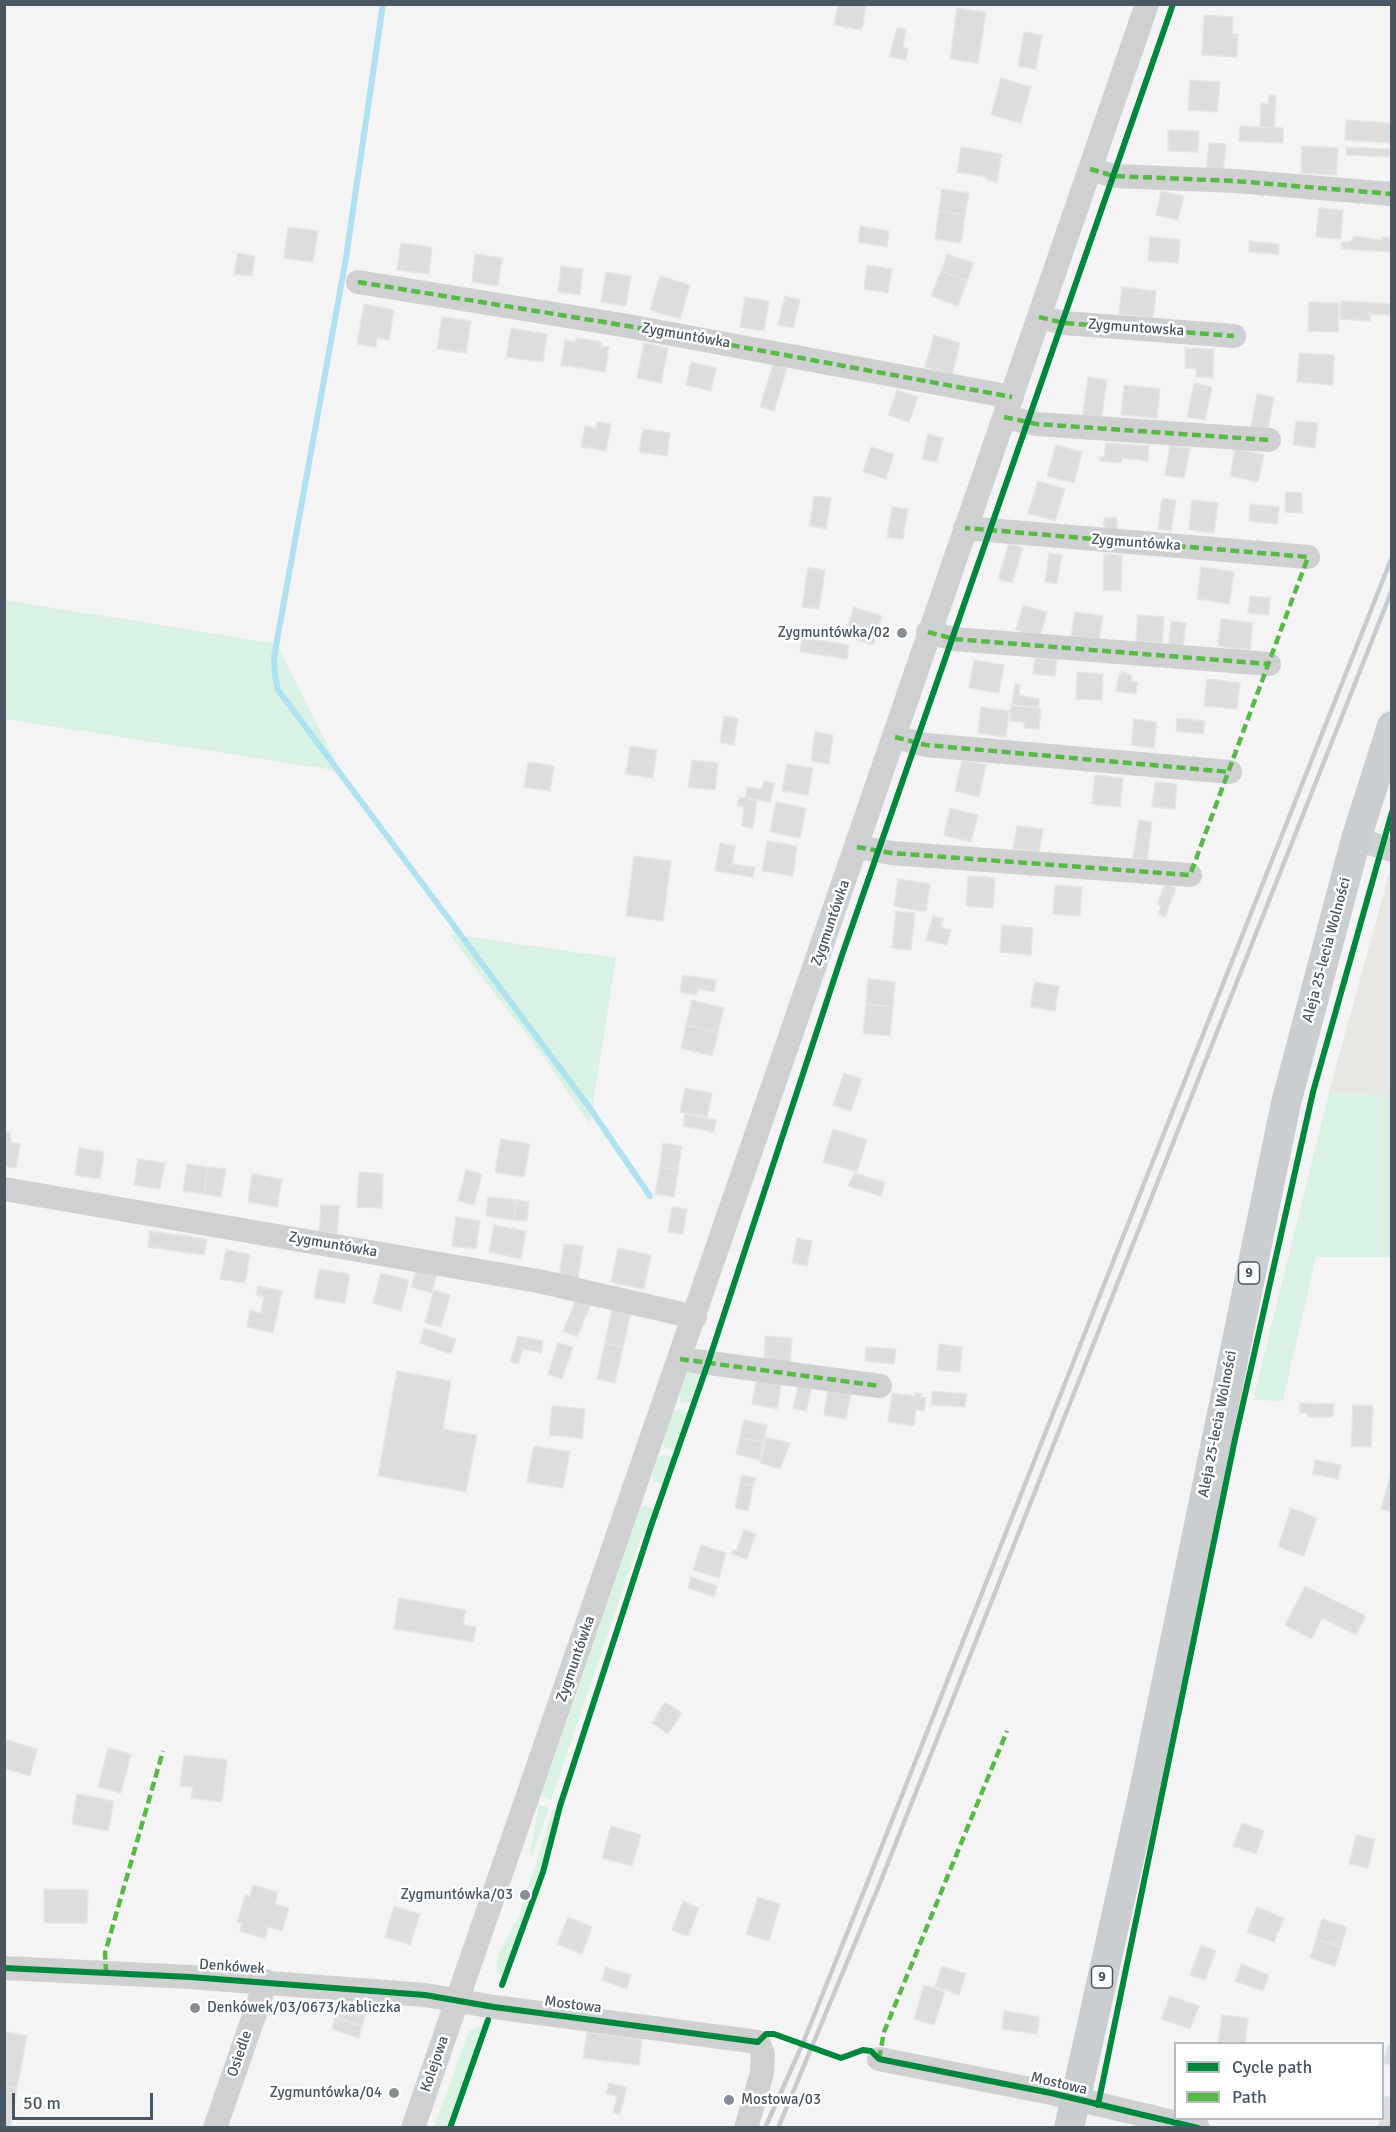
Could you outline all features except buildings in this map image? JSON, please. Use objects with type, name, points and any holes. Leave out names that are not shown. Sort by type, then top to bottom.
[{"type":"main road","name":"Aleja 25-lecia Wolności","points":[[1072,2113],[1147,1776],[1284,1115],[1356,839],[1392,726]]},
{"type":"street","name":"Zygmuntówka","points":[[457,2001],[895,737],[928,632],[1147,4]]},
{"type":"street","points":[[1090,169],[1114,176],[1235,181],[1392,194]]},
{"type":"street","name":"Zygmuntówka","points":[[358,282],[628,326],[1008,407]]},
{"type":"street","name":"Zygmuntowska","points":[[1039,317],[1064,323],[1234,336]]},
{"type":"street","points":[[1008,407],[1036,424],[1269,440]]},
{"type":"street","name":"Zygmuntówka","points":[[965,528],[1308,557]]},
{"type":"street","points":[[928,632],[954,639],[1269,664]]},
{"type":"street","points":[[895,737],[926,744],[1230,772]]},
{"type":"street","points":[[1356,839],[1392,850]]},
{"type":"street","points":[[857,847],[891,853],[1190,875]]},
{"type":"street","name":"Zygmuntówka","points":[[4,1189],[538,1281],[695,1317]]},
{"type":"street","points":[[680,1359],[880,1386]]},
{"type":"street","name":"Denkówek","points":[[4,1968],[266,1982],[424,1995],[457,2001]]},
{"type":"street","name":"Osiedle","points":[[215,2127],[266,1982]]},
{"type":"street","name":"Mostowa","points":[[457,2001],[758,2042],[763,2054],[762,2073],[746,2127]]},
{"type":"street","name":"Kolejowa","points":[[413,2127],[457,2001]]},
{"type":"street","name":"Mostowa","points":[[879,2059],[1072,2113],[1198,2127]]},
{"type":"shaded area","points":[[1389,874],[1391,875],[1391,1096],[1329,1092]]},
{"type":"green space","points":[[5,600],[277,644],[340,771],[5,719]]},
{"type":"green space","points":[[449,934],[616,958],[590,1124],[542,1055]]},
{"type":"green space","points":[[1329,1092],[1391,1096],[1391,1257],[1316,1257],[1283,1401],[1253,1400]]},
{"type":"green space","points":[[689,1369],[702,1371],[690,1403],[681,1402],[679,1398]]},
{"type":"green space","points":[[680,1409],[688,1412],[675,1450],[665,1448],[662,1444],[673,1412]]},
{"type":"green space","points":[[663,1455],[673,1457],[664,1484],[654,1482],[652,1478],[658,1457]]},
{"type":"green space","points":[[645,1505],[655,1510],[639,1543],[551,1800],[541,1796],[641,1506]]},
{"type":"green space","points":[[539,1804],[549,1808],[532,1856],[530,1853]]},
{"type":"green space","points":[[553,1809],[556,1810],[540,1873],[501,1978],[496,1969],[499,1953],[519,1916]]},
{"type":"green space","points":[[483,2025],[447,2127],[434,2127],[469,2031]]},
{"type":"waterway","points":[[383,4],[346,258],[274,657],[278,690],[589,1107],[650,1196]]},
{"type":"railway","points":[[765,2128],[803,2043],[870,1876],[1392,557]]},
{"type":"railway","points":[[778,2128],[880,1883],[1392,590]]},
{"type":"marked path","points":[[1090,169],[1114,176],[1235,181],[1392,194]]},
{"type":"marked path","points":[[358,282],[628,326],[1012,397]]},
{"type":"marked path","points":[[1039,317],[1064,323],[1234,336]]},
{"type":"marked path","points":[[1004,417],[1037,424],[1269,440]]},
{"type":"marked path","points":[[857,847],[891,853],[1190,875],[1308,557],[965,528]]},
{"type":"marked path","points":[[928,632],[954,639],[1269,664]]},
{"type":"marked path","points":[[895,737],[926,745],[1230,772]]},
{"type":"marked path","points":[[680,1359],[880,1386]]},
{"type":"marked path","points":[[879,2059],[884,2032],[1007,1731]]},
{"type":"marked path","points":[[106,1973],[105,1953],[163,1751]]},
{"type":"cycle path","points":[[502,1985],[543,1872],[560,1806],[651,1526],[708,1363],[841,958],[1173,4]]},
{"type":"cycle path","points":[[1098,2105],[1235,1439],[1313,1092],[1392,812]]},
{"type":"cycle path","points":[[4,1968],[190,1977],[425,1995],[494,2007],[758,2042],[766,2034],[774,2034],[841,2058],[863,2050],[871,2051],[879,2059],[1051,2093],[1198,2128]]},
{"type":"cycle path","points":[[450,2128],[488,2020]]},
{"type":"place","name":"Zygmuntówka/02","points":[[902,633]]},
{"type":"place","name":"Zygmuntówka/03","points":[[525,1895]]},
{"type":"place","name":"Denkówek/03/0673/kabliczka","points":[[195,2008]]},
{"type":"place","name":"Zygmuntówka/04","points":[[394,2093]]},
{"type":"place","name":"Mostowa/03","points":[[729,2100]]}]
